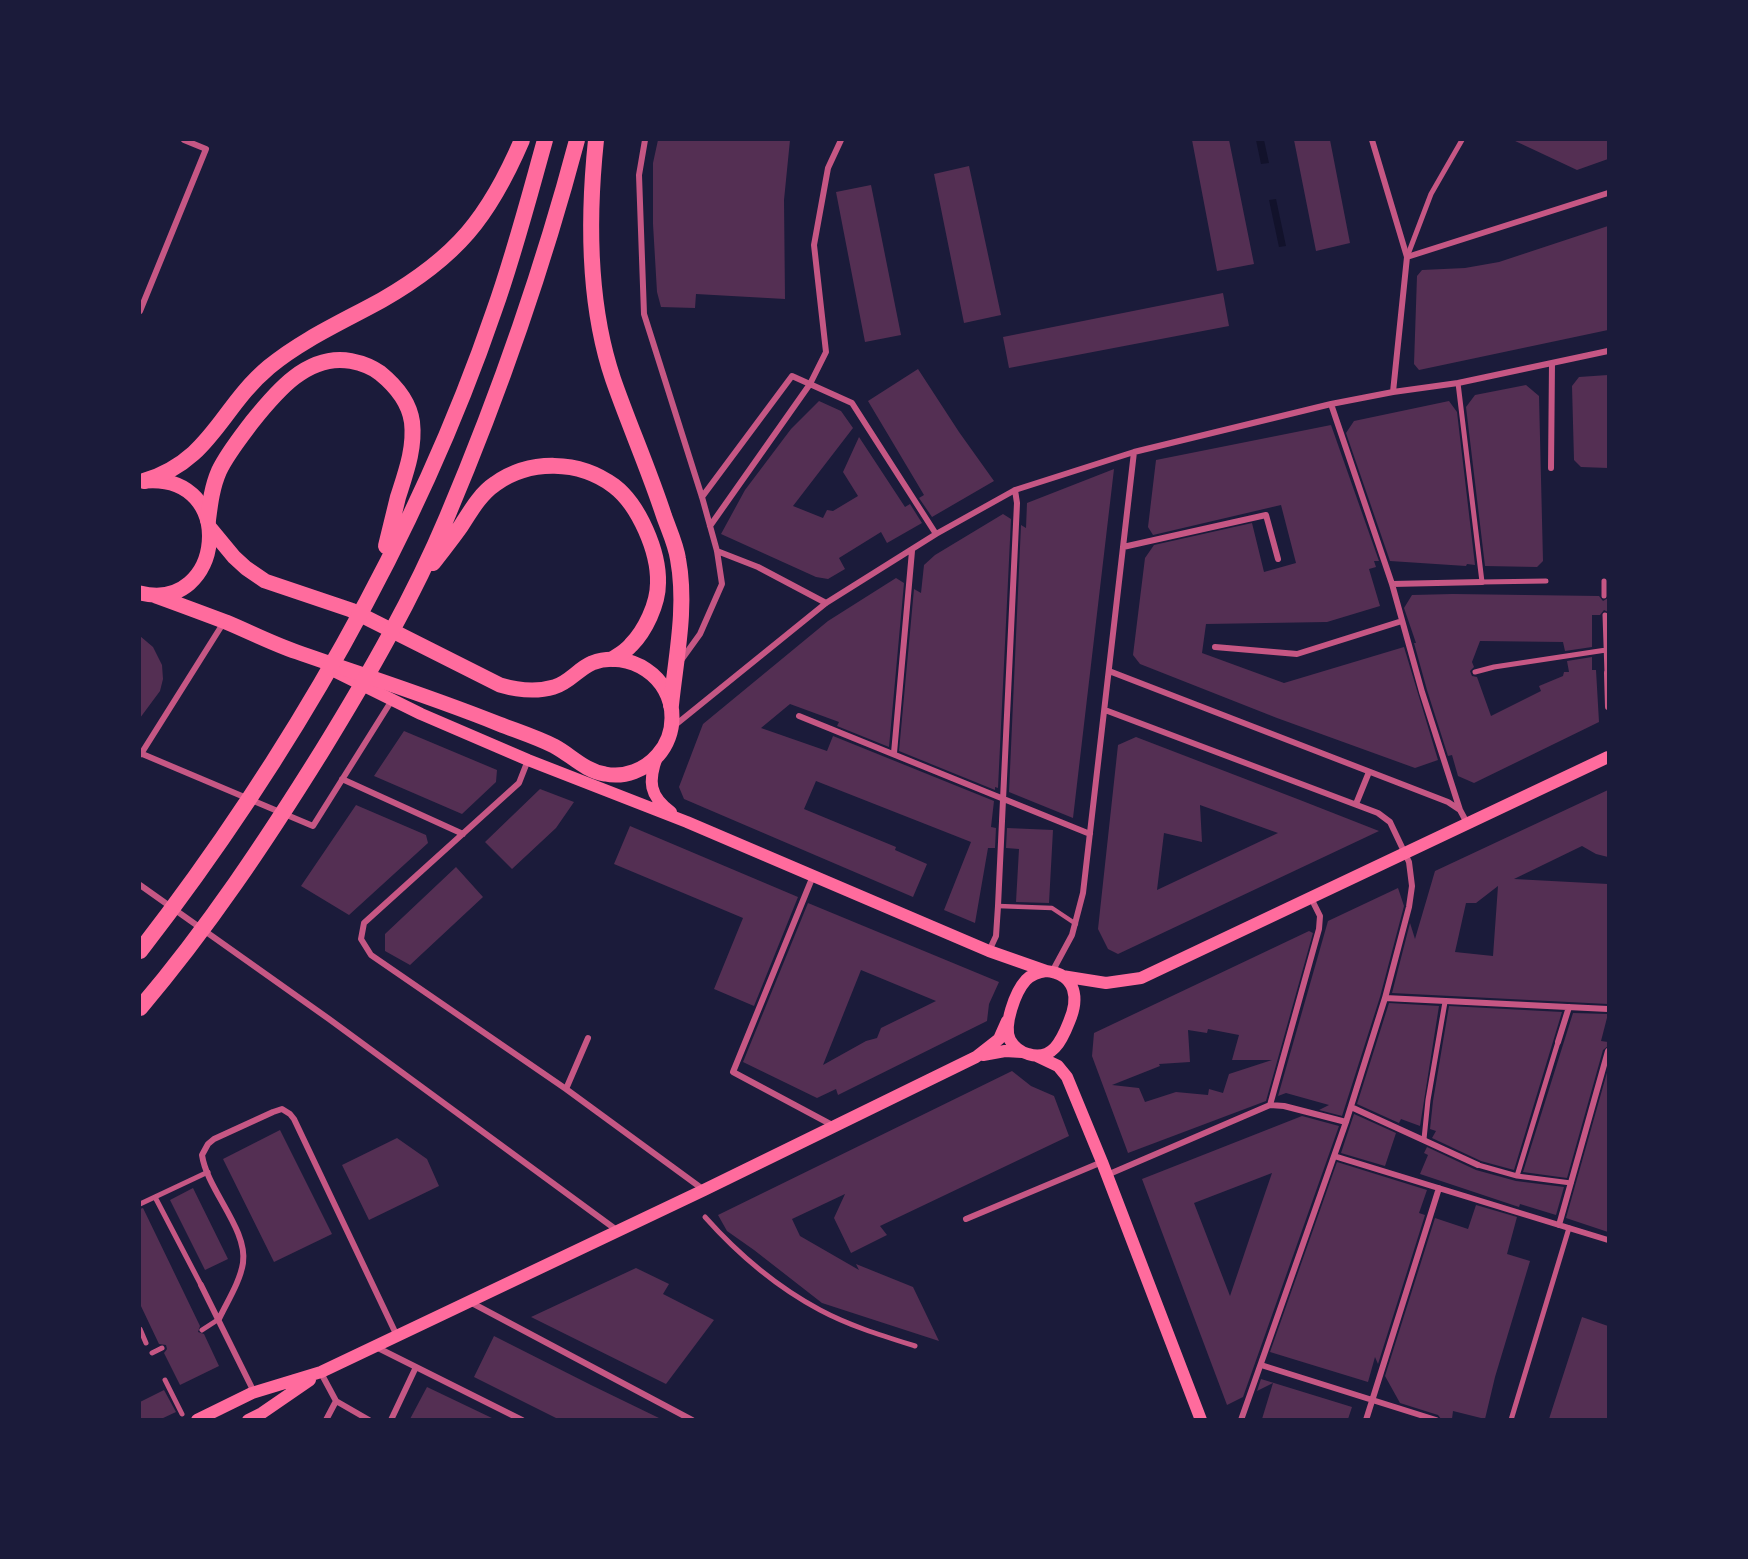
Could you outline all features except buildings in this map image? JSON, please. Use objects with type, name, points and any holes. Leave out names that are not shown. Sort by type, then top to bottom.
[{"type":"highway","points":[[142,481],[167,472],[198,450],[256,378],[281,357],[383,299],[450,253],[492,202],[522,140]]},
{"type":"highway","points":[[140,951],[256,789],[327,674],[378,578],[447,433],[471,374],[514,251],[545,140]]},
{"type":"highway","points":[[140,1008],[219,908],[286,810],[358,691],[410,595],[447,519],[522,325],[577,140]]},
{"type":"highway","points":[[596,140],[592,181],[591,240],[600,318],[612,376],[656,491],[678,558],[681,617],[671,705]]},
{"type":"highway","points":[[209,524],[212,494],[219,471],[240,437],[285,384],[305,370],[323,362],[341,359],[360,363],[377,370],[400,392],[412,420],[410,458],[378,578]]},
{"type":"highway","points":[[410,595],[473,507],[493,485],[511,474],[529,468],[559,465],[578,468],[614,486],[627,499],[647,533],[657,566],[656,600],[649,616],[632,645],[613,659]]},
{"type":"main road","points":[[142,481],[155,480],[178,486],[196,500],[209,524],[234,557],[265,581],[351,610],[500,685],[520,689],[556,686],[591,664],[613,659],[626,660],[650,672],[663,687],[671,705],[671,728],[664,748],[649,764],[627,774],[603,774],[586,767],[546,742],[409,689],[295,651],[146,594]]},
{"type":"main road","points":[[146,594],[173,591],[197,575],[210,548],[209,524]]},
{"type":"main road","points":[[295,651],[441,723],[528,760],[687,822],[989,951],[1053,973],[1099,983],[1136,980],[1608,757]]},
{"type":"main road","points":[[658,756],[651,775],[652,791],[662,806],[687,822]]},
{"type":"main road","points":[[989,951],[1013,966],[1021,977],[1022,984]]},
{"type":"main road","points":[[197,1419],[254,1392],[321,1372],[376,1347],[705,1190],[976,1057],[999,1039],[1022,984],[1030,976],[1053,973],[1070,984],[1075,994],[1074,1010],[1057,1047],[1037,1056]]},
{"type":"main road","points":[[1007,1022],[1010,1038],[1016,1048],[1023,1052]]},
{"type":"main road","points":[[976,1057],[1005,1051],[1023,1052],[1052,1062],[1066,1075],[1201,1419]]},
{"type":"main road","points":[[248,1419],[262,1413],[321,1372]]},
{"type":"street","points":[[140,311],[206,149],[184,140]]},
{"type":"street","points":[[645,140],[639,175],[644,314],[702,497],[717,551],[723,585],[700,634],[675,669]]},
{"type":"street","points":[[710,525],[810,384],[826,352],[814,245],[828,168],[841,140]]},
{"type":"street","points":[[1372,140],[1407,257]]},
{"type":"street","points":[[1393,392],[1407,257],[1431,194],[1462,140]]},
{"type":"street","points":[[1407,257],[1608,193]]},
{"type":"street","points":[[671,728],[826,603],[936,534],[1015,490],[1134,452],[1331,404],[1458,383],[1608,351]]},
{"type":"street","points":[[1551,468],[1552,363]]},
{"type":"street","points":[[702,497],[792,376],[852,403],[936,534]]},
{"type":"street","points":[[1458,383],[1482,582]]},
{"type":"street","points":[[1331,404],[1392,584],[1422,692],[1460,810],[1467,824]]},
{"type":"street","points":[[1053,973],[1076,924],[1083,893],[1134,452]]},
{"type":"street","points":[[989,951],[996,936],[998,906],[1017,503],[1015,490]]},
{"type":"street","points":[[1123,547],[1266,515],[1278,559]]},
{"type":"street","points":[[717,551],[758,567],[826,603]]},
{"type":"street","points":[[894,753],[912,551]]},
{"type":"street","points":[[1392,584],[1546,580]]},
{"type":"street","points":[[1604,581],[1604,596]]},
{"type":"street","points":[[1605,615],[1608,707]]},
{"type":"street","points":[[1215,647],[1297,654],[1402,621]]},
{"type":"street","points":[[224,622],[140,754],[313,826],[392,700]]},
{"type":"street","points":[[1475,672],[1606,650]]},
{"type":"street","points":[[1109,671],[1448,802],[1460,810]]},
{"type":"street","points":[[1422,692],[1430,687]]},
{"type":"street","points":[[1105,710],[1378,813],[1390,822],[1406,853],[1411,869],[1411,896],[1384,998],[1351,1107],[1241,1419]]},
{"type":"street","points":[[799,716],[1090,834]]},
{"type":"street","points":[[528,760],[519,783],[364,923],[361,939],[371,955],[566,1089],[705,1190]]},
{"type":"street","points":[[1356,804],[1369,772]]},
{"type":"street","points":[[342,779],[463,834]]},
{"type":"street","points":[[813,876],[733,1072],[834,1126]]},
{"type":"street","points":[[140,885],[329,1019],[618,1231]]},
{"type":"street","points":[[1270,1105],[1319,929],[1320,916],[1311,897]]},
{"type":"street","points":[[1384,998],[1608,1009]]},
{"type":"street","points":[[1424,1139],[1428,1100],[1445,1002]]},
{"type":"street","points":[[1517,1176],[1569,1007]]},
{"type":"street","points":[[566,1089],[588,1038]]},
{"type":"street","points":[[1559,1225],[1608,1051]]},
{"type":"street","points":[[1107,1175],[1270,1105],[1284,1106],[1346,1122]]},
{"type":"street","points":[[1351,1107],[1478,1165],[1517,1176],[1571,1183]]},
{"type":"street","points":[[202,1329],[219,1319],[243,1265],[243,1248],[202,1155],[211,1141],[282,1109],[290,1114],[398,1336]]},
{"type":"street","points":[[1334,1156],[1608,1240]]},
{"type":"street","points":[[966,1219],[1102,1162]]},
{"type":"street","points":[[140,1204],[208,1172]]},
{"type":"street","points":[[1366,1419],[1439,1188]]},
{"type":"street","points":[[155,1197],[219,1319],[254,1392]]},
{"type":"street","points":[[705,1217],[720,1234],[780,1285],[820,1310],[879,1335],[915,1346]]},
{"type":"street","points":[[1510,1419],[1569,1228]]},
{"type":"street","points":[[470,1302],[692,1419]]},
{"type":"street","points":[[140,1329],[146,1343]]},
{"type":"street","points":[[376,1347],[522,1419]]},
{"type":"street","points":[[152,1353],[162,1348]]},
{"type":"street","points":[[1261,1365],[1436,1419]]},
{"type":"street","points":[[391,1419],[416,1367]]},
{"type":"street","points":[[321,1372],[336,1401],[369,1419]]},
{"type":"street","points":[[165,1380],[182,1414]]},
{"type":"street","points":[[326,1419],[336,1401]]},
{"type":"lane","points":[[998,906],[1052,908],[1076,924]]},
{"type":"shaded area","points":[[1256,140],[1264,140],[1269,163],[1261,164]]},
{"type":"shaded area","points":[[1276,199],[1286,246],[1279,247],[1269,200]]}]
